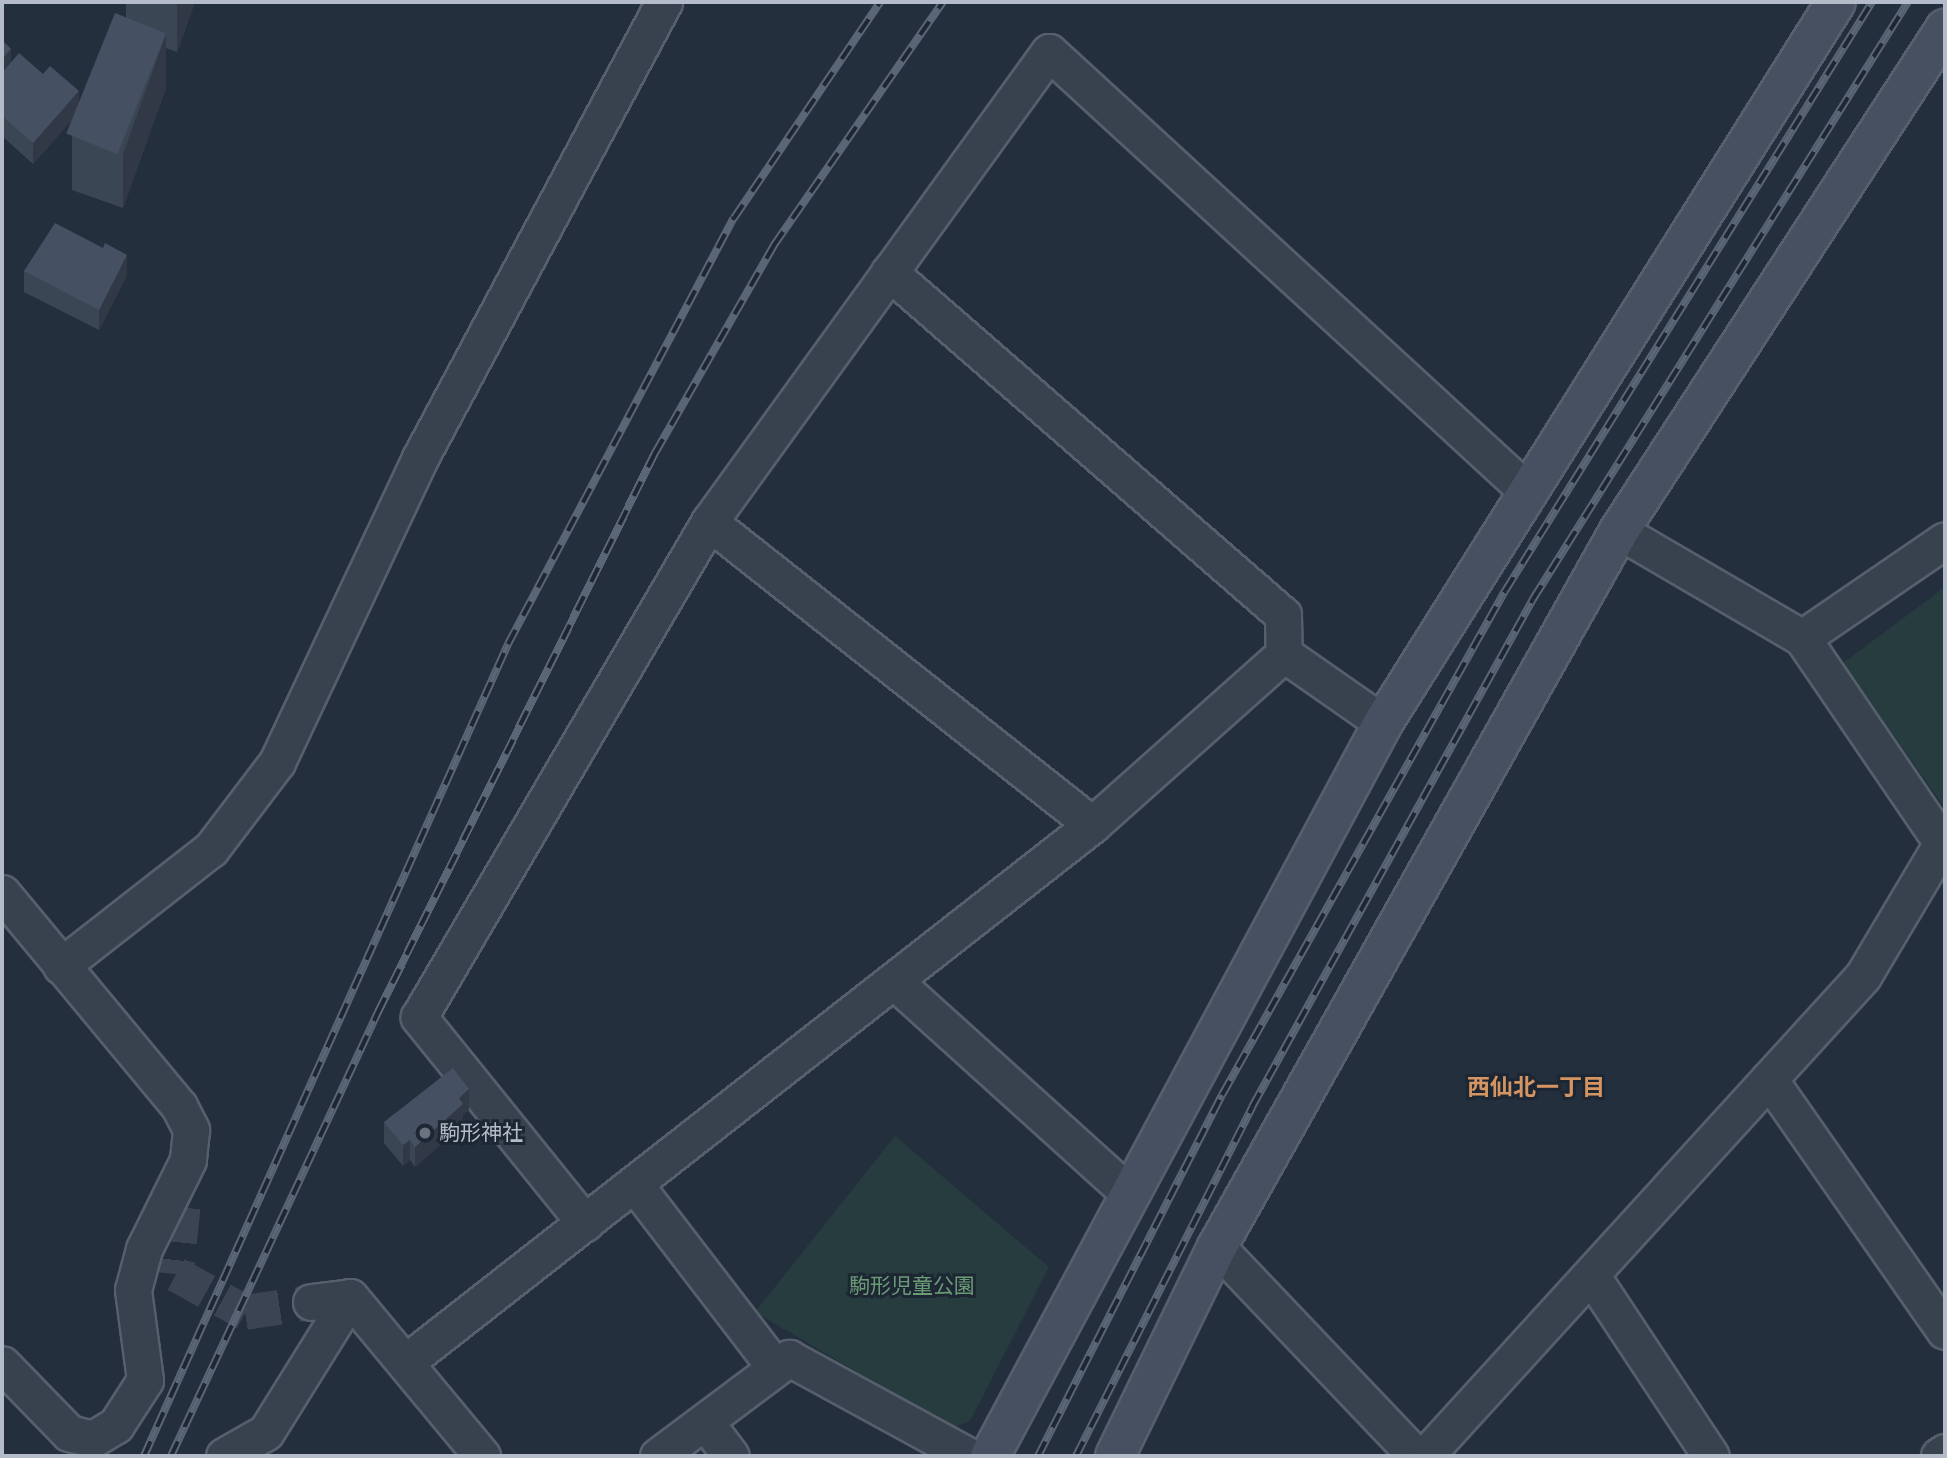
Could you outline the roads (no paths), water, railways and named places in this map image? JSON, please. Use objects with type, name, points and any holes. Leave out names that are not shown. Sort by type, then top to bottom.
[{"type":"street","points":[[61,965],[211,849],[277,762],[420,458],[664,2]]},
{"type":"street","points":[[990,1456],[1383,723],[1526,490],[1836,2]]},
{"type":"street","points":[[1115,1456],[1217,1247],[1619,531],[1945,29]]},
{"type":"street","points":[[585,1223],[419,1017],[709,522],[1049,51],[1526,490]]},
{"type":"street","points":[[406,1362],[636,1186],[1092,825],[1284,654],[1283,615],[889,272]]},
{"type":"street","points":[[709,522],[1092,825]]},
{"type":"street","points":[[1426,1456],[1863,976],[1944,845],[1802,638],[1619,531]]},
{"type":"street","points":[[1802,638],[1945,540]]},
{"type":"street","points":[[1284,654],[1383,723]]},
{"type":"street","points":[[2,893],[179,1106],[191,1130],[183,1207]]},
{"type":"street","points":[[894,981],[1129,1193]]},
{"type":"street","points":[[1769,1079],[1945,1331]]},
{"type":"street","points":[[2,1364],[69,1433],[93,1439],[117,1425],[145,1380],[133,1290],[144,1249],[188,1160]]},
{"type":"street","points":[[636,1186],[774,1366]]},
{"type":"street","points":[[1217,1247],[1416,1456]]},
{"type":"street","points":[[1591,1275],[1711,1456]]},
{"type":"street","points":[[350,1297],[482,1456]]},
{"type":"street","points":[[311,1302],[350,1297]]},
{"type":"street","points":[[224,1456],[266,1432],[350,1297]]},
{"type":"street","points":[[658,1456],[706,1423],[774,1366],[789,1358],[969,1456]]},
{"type":"street","points":[[706,1423],[731,1456]]},
{"type":"street","points":[[1939,1456],[1945,1452]]},
{"type":"tunnel","points":[[183,1207],[176,1274],[245,1312],[311,1302]]},
{"type":"railway","points":[[144,1456],[508,644],[734,218],[880,2]]},
{"type":"railway","points":[[171,1456],[378,1012],[655,453],[774,245],[943,2]]},
{"type":"railway","points":[[1038,1456],[1222,1095],[1505,591],[1872,2]]},
{"type":"railway","points":[[1076,1456],[1252,1107],[1533,599],[1908,2]]},
{"type":"place","name":"駒形神社","points":[[425,1133]]},
{"type":"district","name":"西仙北一丁目","points":[[1536,1088]]},
{"type":"park label","name":"駒形児童公園","points":[[912,1286]]}]
